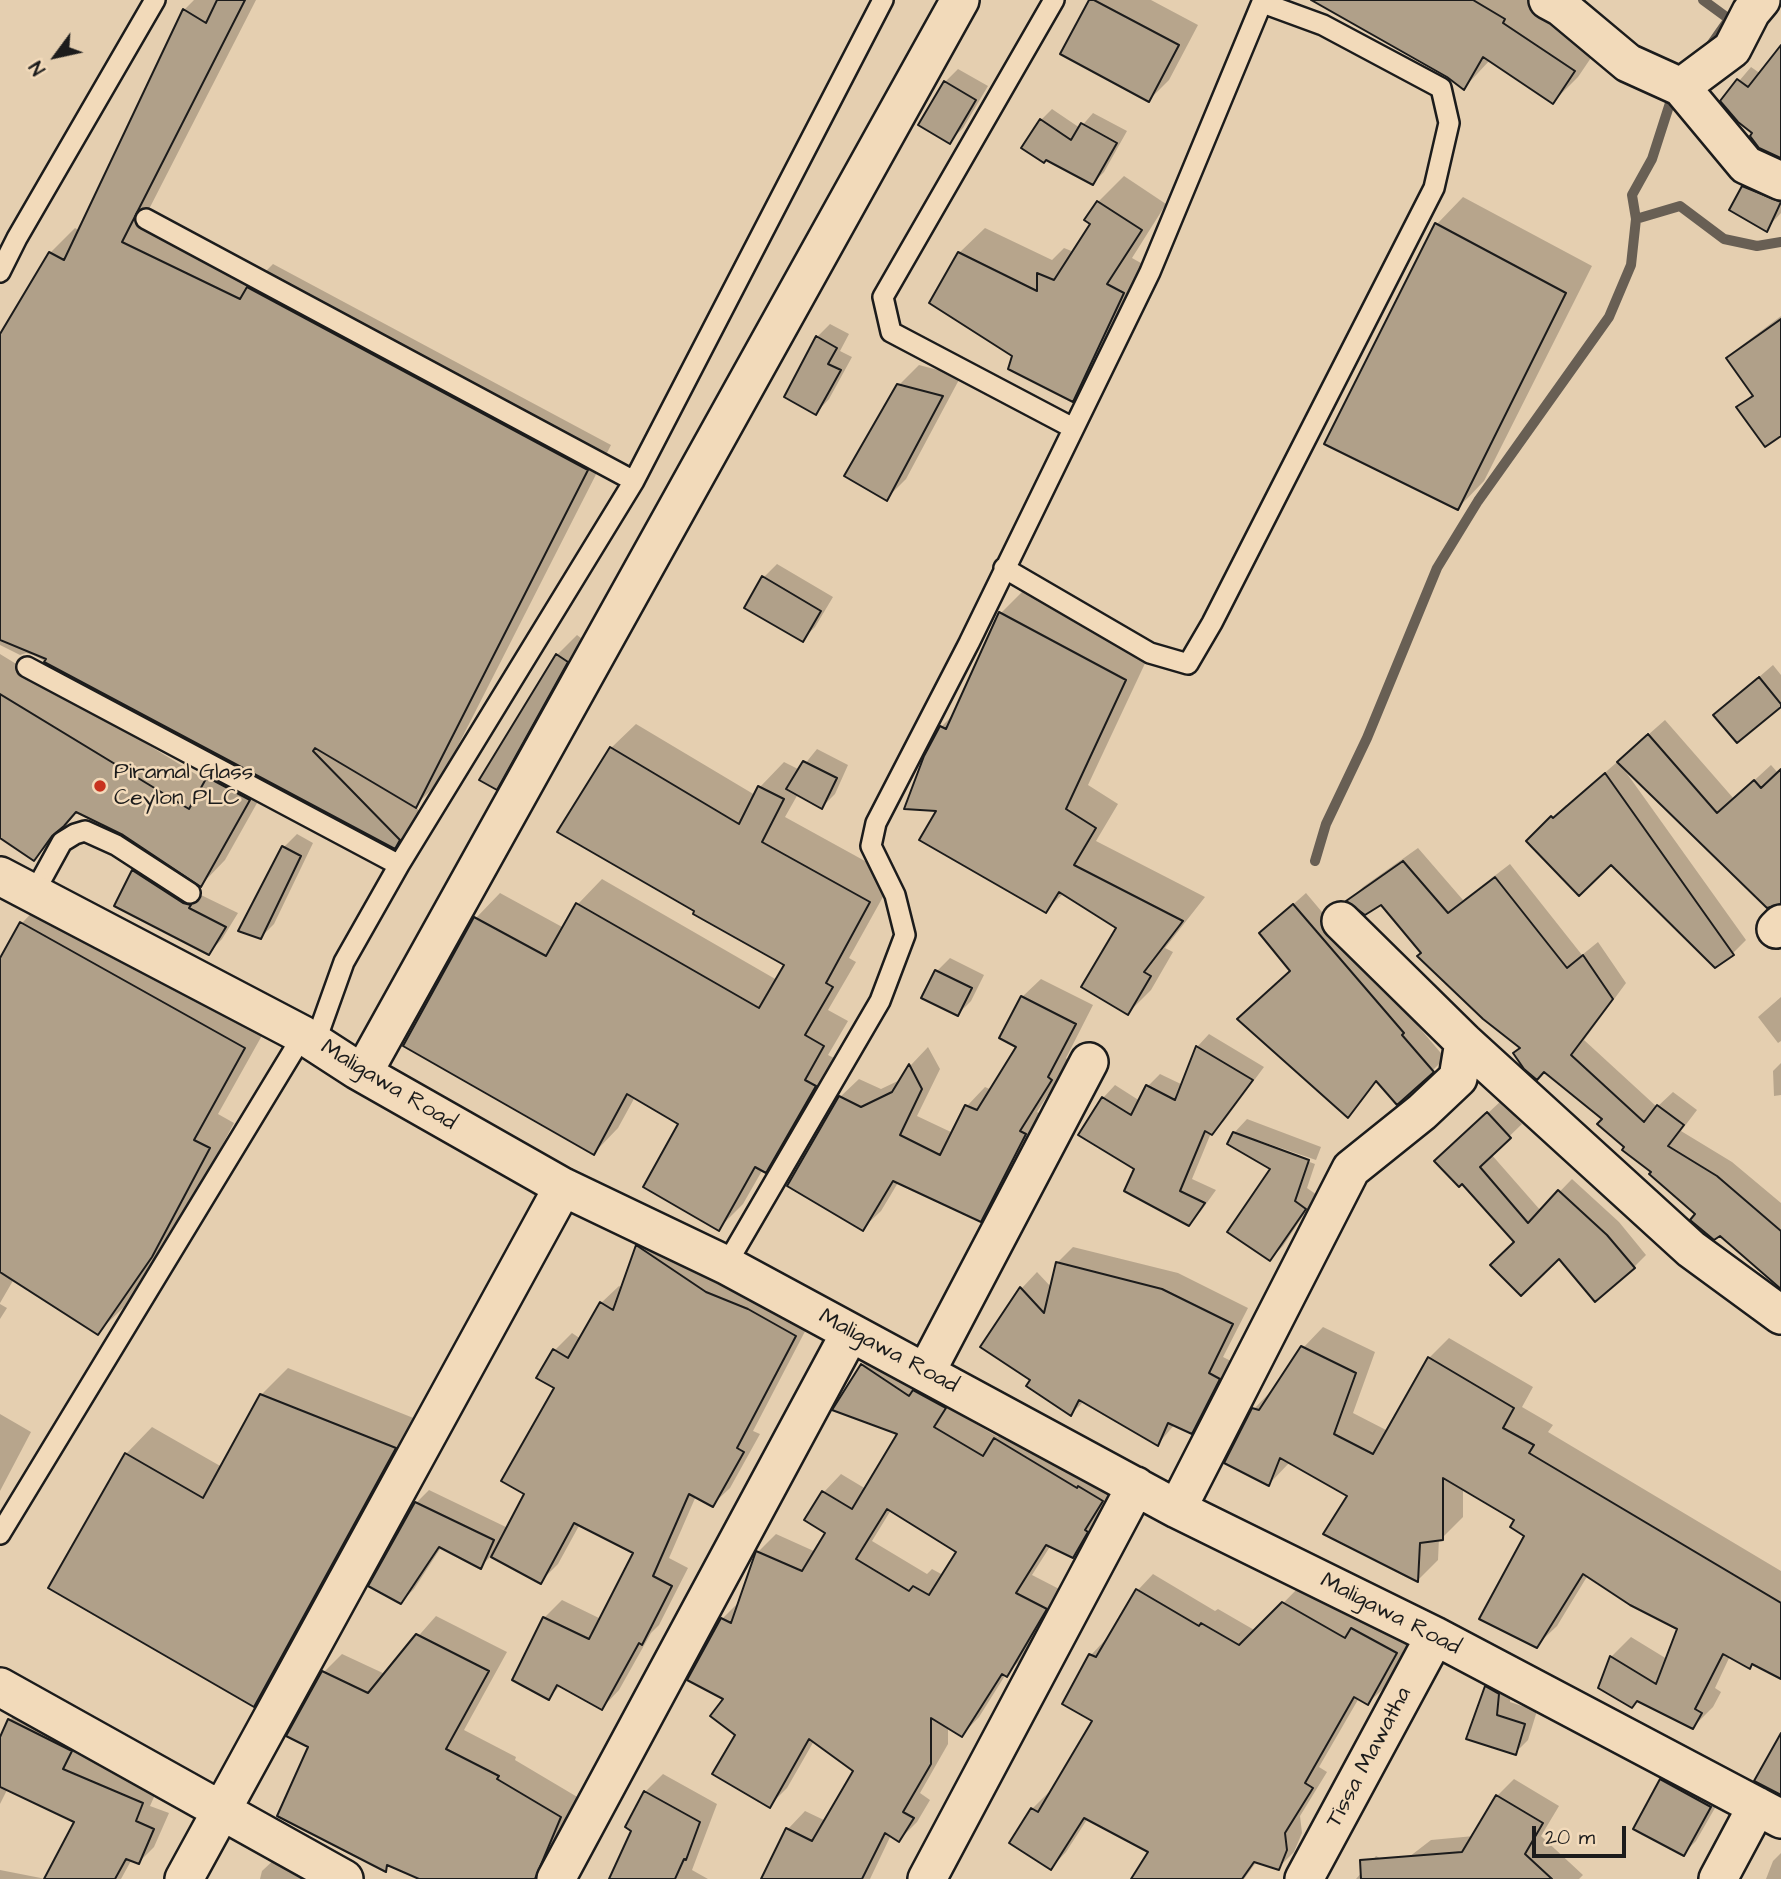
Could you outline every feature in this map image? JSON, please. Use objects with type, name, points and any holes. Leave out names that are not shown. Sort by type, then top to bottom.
[{"type":"street","points":[[363,1073],[960,0]]},
{"type":"street","points":[[1548,0],[1561,7],[1628,63],[1681,87],[1746,165],[1781,181]]},
{"type":"street","points":[[1681,87],[1732,49],[1751,12],[1761,0]]},
{"type":"street","name":"Maligawa Road","points":[[0,876],[309,1039],[363,1073],[563,1187],[726,1265],[1177,1509],[1435,1636],[1769,1812]]},
{"type":"street","points":[[1341,921],[1464,1042],[1691,1249],[1781,1315]]},
{"type":"street","points":[[1177,1509],[1351,1168],[1422,1112],[1458,1078],[1464,1042]]},
{"type":"street","points":[[926,1372],[1088,1062]]},
{"type":"street","points":[[184,1879],[563,1187]]},
{"type":"street","points":[[555,1879],[850,1333]]},
{"type":"street","points":[[927,1879],[1136,1486]]},
{"type":"street","name":"Tissa Mawatha","points":[[1304,1879],[1435,1636]]},
{"type":"street","points":[[0,1687],[344,1879]]},
{"type":"street","points":[[1718,1879],[1769,1812]]},
{"type":"lane","points":[[0,272],[155,0]]},
{"type":"lane","points":[[0,1534],[309,1039],[344,962],[399,865],[634,481],[883,0]]},
{"type":"lane","points":[[1054,0],[883,297],[891,332],[1073,428]]},
{"type":"lane","points":[[726,1265],[880,1001],[905,935],[895,895],[871,846],[876,823],[969,643],[1004,568],[1150,272],[1263,1],[1323,25],[1441,88],[1449,124],[1434,188],[1212,623],[1188,664],[1150,653],[1004,568]]},
{"type":"lane","points":[[146,219],[634,481]]},
{"type":"lane","points":[[27,667],[399,865]]},
{"type":"lane","points":[[34,893],[62,842],[85,831],[116,845],[190,893]]},
{"type":"building","points":[[217,0],[245,0],[122,242],[240,299],[247,287],[588,470],[416,808],[315,748],[313,751],[400,840],[395,849],[44,662],[46,659],[0,640],[0,334],[49,252],[64,260],[183,9],[206,23]]},
{"type":"building","points":[[1089,0],[1094,0],[1179,45],[1149,102],[1060,54]]},
{"type":"building","points":[[1311,0],[1473,0],[1505,19],[1503,23],[1575,71],[1553,104],[1483,57],[1464,90],[1447,77]]},
{"type":"building","points":[[1781,45],[1781,158],[1759,148],[1750,136],[1752,133],[1738,122],[1720,101],[1737,79],[1748,87]]},
{"type":"building","points":[[944,81],[976,100],[950,144],[918,125]]},
{"type":"building","points":[[1040,119],[1071,140],[1081,123],[1117,143],[1093,185],[1046,160],[1044,163],[1021,148]]},
{"type":"building","points":[[1742,186],[1781,202],[1767,232],[1729,210]]},
{"type":"building","points":[[1097,201],[1142,230],[1107,284],[1124,293],[1073,402],[1008,369],[1012,356],[929,303],[958,252],[1037,291],[1037,273],[1054,280],[1090,224],[1084,220]]},
{"type":"building","points":[[1435,223],[1566,293],[1458,510],[1324,444]]},
{"type":"building","points":[[1781,319],[1781,436],[1765,447],[1736,407],[1753,396],[1726,358]]},
{"type":"building","points":[[816,336],[837,348],[828,364],[841,370],[816,415],[784,397]]},
{"type":"building","points":[[897,384],[943,396],[887,501],[844,476]]},
{"type":"building","points":[[762,576],[821,611],[803,642],[744,608]]},
{"type":"building","points":[[999,612],[1126,680],[1066,809],[1096,828],[1074,865],[1183,921],[1144,972],[1151,976],[1128,1015],[1081,987],[1116,928],[1059,892],[1046,913],[919,840],[936,811],[904,809],[924,756],[940,726],[946,729]]},
{"type":"building","points":[[556,654],[568,662],[497,790],[479,780]]},
{"type":"building","points":[[1759,677],[1781,707],[1737,743],[1713,715]]},
{"type":"building","points":[[0,694],[189,809],[207,777],[250,800],[201,887],[123,835],[76,812],[52,836],[34,861],[0,838]]},
{"type":"building","points":[[1648,734],[1717,813],[1754,780],[1761,788],[1781,769],[1781,904],[1767,908],[1617,762]]},
{"type":"building","points":[[610,747],[739,824],[758,786],[784,799],[762,842],[870,902],[826,983],[833,987],[805,1035],[824,1046],[805,1080],[816,1086],[766,1173],[755,1167],[719,1231],[643,1187],[678,1124],[627,1094],[594,1155],[403,1046],[474,917],[546,956],[576,903],[759,1008],[784,965],[557,832]]},
{"type":"building","points":[[803,761],[837,778],[822,809],[786,789]]},
{"type":"building","points":[[1605,773],[1734,955],[1715,968],[1611,865],[1579,896],[1526,841],[1551,816],[1553,818]]},
{"type":"building","points":[[282,846],[301,856],[261,939],[238,931]]},
{"type":"building","points":[[1403,861],[1448,913],[1495,877],[1567,968],[1583,955],[1613,999],[1571,1055],[1644,1122],[1657,1105],[1684,1125],[1668,1146],[1717,1176],[1781,1231],[1781,1289],[1720,1236],[1714,1240],[1690,1220],[1695,1214],[1649,1174],[1651,1172],[1622,1150],[1624,1147],[1597,1124],[1602,1119],[1544,1072],[1537,1080],[1524,1069],[1513,1053],[1520,1048],[1483,1019],[1417,956],[1421,953],[1381,905],[1365,915],[1346,901]]},
{"type":"building","points":[[132,870],[183,903],[191,905],[189,908],[226,927],[209,955],[114,906]]},
{"type":"building","points":[[1293,904],[1434,1072],[1397,1105],[1376,1081],[1348,1118],[1237,1019],[1290,971],[1259,933]]},
{"type":"building","points":[[20,922],[245,1048],[194,1140],[210,1148],[152,1257],[98,1335],[0,1272],[0,958]]},
{"type":"building","points":[[935,970],[972,988],[958,1016],[921,998]]},
{"type":"building","points":[[1021,996],[1076,1024],[1048,1077],[1052,1080],[1020,1131],[1026,1134],[981,1222],[893,1181],[863,1231],[787,1186],[839,1096],[861,1107],[892,1092],[909,1064],[922,1089],[900,1135],[940,1155],[965,1105],[977,1110],[1016,1047],[999,1038]]},
{"type":"building","points":[[1196,1046],[1253,1080],[1212,1135],[1205,1131],[1180,1191],[1205,1203],[1189,1226],[1124,1191],[1134,1169],[1078,1135],[1102,1097],[1131,1115],[1146,1085],[1175,1100]]},
{"type":"building","points":[[1487,1112],[1511,1138],[1480,1167],[1528,1223],[1558,1190],[1607,1235],[1635,1268],[1595,1302],[1559,1259],[1521,1296],[1490,1265],[1514,1242],[1462,1184],[1459,1187],[1434,1161]]},
{"type":"building","points":[[1233,1132],[1309,1160],[1295,1201],[1306,1209],[1270,1261],[1227,1232],[1270,1169],[1227,1144]]},
{"type":"building","points":[[636,1245],[706,1292],[748,1309],[796,1336],[737,1448],[744,1452],[713,1507],[689,1494],[653,1576],[672,1586],[642,1645],[639,1643],[602,1710],[557,1685],[549,1700],[512,1680],[543,1617],[589,1639],[633,1553],[574,1523],[541,1584],[491,1557],[524,1494],[501,1481],[554,1388],[536,1378],[553,1349],[568,1358],[600,1302],[613,1310]]},
{"type":"building","points":[[1056,1262],[1162,1289],[1233,1324],[1209,1373],[1220,1379],[1192,1434],[1168,1423],[1158,1446],[1079,1400],[1071,1416],[1026,1386],[1030,1380],[980,1347],[1020,1287],[1044,1313]]},
{"type":"building","points":[[1301,1346],[1356,1373],[1334,1434],[1373,1454],[1428,1357],[1514,1408],[1503,1428],[1534,1445],[1529,1453],[1781,1603],[1781,1679],[1752,1664],[1750,1669],[1723,1654],[1695,1709],[1702,1713],[1693,1729],[1637,1701],[1632,1708],[1598,1688],[1610,1656],[1656,1684],[1677,1629],[1630,1605],[1583,1574],[1537,1648],[1479,1619],[1524,1536],[1510,1527],[1514,1520],[1443,1478],[1443,1540],[1420,1543],[1418,1582],[1323,1534],[1347,1496],[1280,1458],[1269,1486],[1224,1463],[1252,1408],[1259,1410]]},
{"type":"building","points":[[861,1364],[909,1396],[913,1390],[946,1408],[934,1427],[983,1456],[994,1438],[1103,1501],[1085,1530],[1088,1532],[1073,1558],[1046,1545],[1016,1593],[1047,1609],[1007,1677],[1002,1674],[962,1737],[931,1718],[931,1764],[903,1812],[914,1818],[899,1842],[885,1833],[862,1879],[761,1879],[786,1828],[812,1841],[853,1771],[809,1739],[770,1808],[712,1774],[735,1735],[710,1716],[723,1699],[687,1680],[721,1618],[731,1623],[756,1551],[802,1571],[825,1533],[804,1520],[822,1491],[852,1509],[897,1434],[832,1410]],"holes":[[[887,1509],[956,1552],[929,1595],[913,1586],[909,1591],[856,1559]]]},
{"type":"building","points":[[260,1394],[396,1448],[254,1707],[48,1588],[125,1453],[203,1498]]},
{"type":"building","points":[[415,1502],[494,1540],[481,1569],[439,1547],[401,1604],[368,1586]]},
{"type":"building","points":[[1136,1589],[1199,1626],[1201,1623],[1239,1645],[1282,1602],[1345,1638],[1351,1628],[1397,1653],[1368,1705],[1354,1697],[1305,1783],[1313,1788],[1285,1833],[1287,1850],[1279,1870],[1254,1862],[1242,1879],[1131,1879],[1148,1852],[1084,1818],[1051,1870],[1009,1843],[1031,1808],[1038,1812],[1092,1721],[1062,1704],[1089,1654],[1096,1657]]},
{"type":"building","points":[[416,1634],[489,1671],[446,1749],[499,1776],[497,1779],[561,1817],[535,1879],[419,1879],[387,1865],[386,1872],[277,1816],[308,1747],[286,1736],[322,1671],[368,1693]]},
{"type":"building","points":[[1485,1686],[1499,1694],[1497,1715],[1525,1724],[1516,1755],[1466,1739]]},
{"type":"building","points":[[8,1719],[72,1751],[63,1769],[143,1803],[136,1821],[154,1829],[139,1864],[126,1859],[115,1879],[44,1879],[74,1822],[0,1787],[0,1737]]},
{"type":"building","points":[[1781,1733],[1781,1795],[1754,1781]]},
{"type":"building","points":[[1660,1779],[1711,1807],[1684,1856],[1633,1829]]},
{"type":"building","points":[[644,1791],[700,1822],[686,1860],[684,1859],[675,1879],[609,1879],[631,1831],[625,1827]]},
{"type":"building","points":[[1496,1795],[1543,1823],[1525,1854],[1552,1879],[1361,1879],[1360,1860],[1462,1852]]},
{"type":"waterway","points":[[1703,0],[1729,19],[1708,49]]},
{"type":"waterway","points":[[1670,103],[1652,159],[1632,195],[1636,219],[1680,206],[1724,239],[1757,246],[1781,242]]},
{"type":"waterway","points":[[1315,861],[1326,824],[1367,738],[1437,568],[1478,501],[1609,317],[1631,265],[1636,219]]},
{"type":"place","name":"Piramal Glass Ceylon PLC","points":[[100,786]]}]
